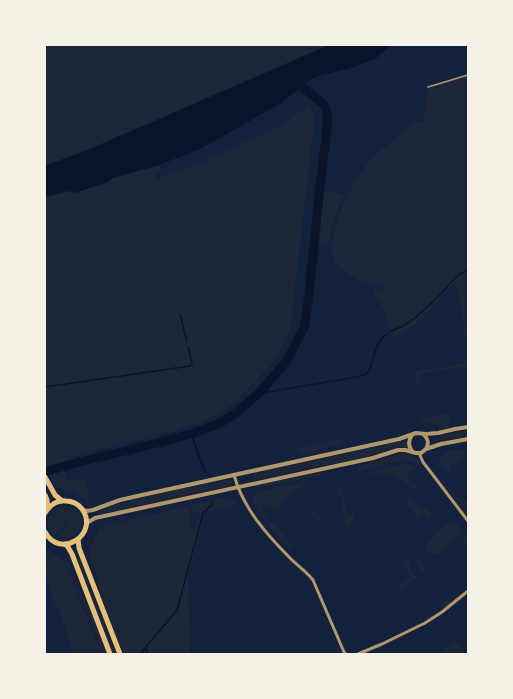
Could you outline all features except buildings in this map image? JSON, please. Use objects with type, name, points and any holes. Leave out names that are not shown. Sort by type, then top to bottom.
[{"type":"main road","points":[[45,476],[55,495],[62,501]]},
{"type":"main road","points":[[45,495],[48,508]]},
{"type":"main road","points":[[45,513],[48,508],[56,502],[69,501],[79,506],[86,517],[84,532],[73,542],[59,544],[53,541],[45,532]]},
{"type":"main road","points":[[78,539],[79,549],[120,654]]},
{"type":"main road","points":[[65,544],[72,554],[110,654]]},
{"type":"street","points":[[82,510],[90,511],[127,498],[416,433],[438,433],[468,427]]},
{"type":"street","points":[[422,434],[427,440],[428,444],[426,449]]},
{"type":"street","points":[[412,435],[409,443],[412,452]]},
{"type":"street","points":[[86,524],[95,518],[379,456],[398,450],[418,453],[441,444],[468,439]]},
{"type":"street","points":[[418,453],[423,462],[468,521]]},
{"type":"street","points":[[234,475],[238,487],[257,522],[287,555],[313,580],[346,654]]},
{"type":"street","points":[[358,654],[382,644],[425,622],[442,612],[468,591]]},
{"type":"lane","points":[[428,87],[468,75]]},
{"type":"shaded area","points":[[45,45],[330,45],[90,149],[45,166]]},
{"type":"shaded area","points":[[329,45],[392,45],[375,59],[351,68],[315,77],[302,84],[302,87],[278,105],[200,149],[159,165],[113,178],[108,182],[75,193],[69,191],[45,197],[45,166],[90,149]]},
{"type":"shaded area","points":[[468,73],[468,348],[456,281],[418,322],[394,337],[385,319],[386,314],[373,290],[375,288],[383,290],[387,288],[371,283],[367,284],[363,281],[362,282],[337,264],[332,252],[332,240],[340,213],[352,187],[364,168],[381,150],[404,133],[404,130],[413,121],[423,122],[429,85]]},
{"type":"shaded area","points":[[309,105],[315,117],[290,330],[271,365],[233,404],[225,410],[201,422],[177,430],[73,456],[74,462],[46,469],[45,197],[108,182],[113,178],[159,165],[162,171],[154,173],[157,179],[201,162],[279,127]]},
{"type":"shaded area","points":[[321,190],[343,195],[332,226],[328,245],[317,243]]},
{"type":"shaded area","points":[[468,363],[468,366],[423,373],[420,379],[417,379],[418,384],[421,384],[416,385],[414,372]]},
{"type":"shaded area","points":[[446,414],[451,423],[449,427],[439,429],[439,427],[434,423],[421,423],[426,417],[436,417],[436,415]]},
{"type":"shaded area","points":[[468,430],[468,436],[440,441],[440,436],[452,432]]},
{"type":"shaded area","points":[[342,439],[343,444],[333,446],[333,444],[328,445],[328,447],[301,454],[299,449]]},
{"type":"shaded area","points":[[408,440],[408,447],[398,447],[378,454],[254,481],[252,474]]},
{"type":"shaded area","points":[[454,449],[465,451],[455,466],[452,464],[449,469],[451,471],[449,473],[438,459],[449,450]]},
{"type":"shaded area","points":[[398,454],[406,454],[418,461],[423,466],[419,468],[413,461],[406,460],[357,471],[360,466]]},
{"type":"shaded area","points":[[104,458],[105,461],[64,471],[66,481],[84,478],[89,499],[101,497],[87,500],[67,490],[55,488],[50,480],[54,477],[51,478],[48,473]]},
{"type":"shaded area","points":[[405,464],[411,465],[415,469],[412,472],[410,470],[407,472],[409,474],[407,477],[414,485],[417,483],[418,484],[414,490],[404,481],[392,474],[381,473],[370,475],[370,472]]},
{"type":"shaded area","points":[[320,473],[320,475],[255,489],[255,486]]},
{"type":"shaded area","points":[[228,479],[232,481],[230,486],[98,515],[97,512],[145,496]]},
{"type":"shaded area","points":[[308,482],[289,498],[289,495],[287,494],[285,497],[287,499],[279,505],[281,506],[277,510],[274,510],[267,504],[262,509],[268,516],[267,519],[261,518],[253,505],[253,498],[257,492]]},
{"type":"shaded area","points":[[452,483],[449,487],[457,497],[461,494],[468,503],[468,516],[446,487]]},
{"type":"shaded area","points":[[340,486],[342,488],[347,516],[352,515],[353,512],[355,518],[346,529],[341,505],[342,496],[337,490]]},
{"type":"shaded area","points":[[219,498],[233,499],[247,525],[235,505],[205,512],[188,575],[190,654],[149,654],[146,645],[144,647],[146,654],[125,654],[119,645],[101,597],[97,577],[88,552],[100,528],[102,526],[188,506],[192,530],[196,530],[200,513],[193,514],[192,505]]},
{"type":"shaded area","points":[[410,498],[422,509],[425,507],[432,513],[428,517],[424,512],[419,517],[405,505]]},
{"type":"shaded area","points":[[62,506],[71,507],[77,511],[81,518],[79,531],[74,536],[66,538],[57,537],[67,525],[66,523],[58,532],[54,534],[52,534],[48,526],[49,517],[53,511]]},
{"type":"shaded area","points":[[311,508],[321,518],[290,549],[267,524],[274,523],[285,535],[283,537],[291,546],[318,519],[309,510]]},
{"type":"shaded area","points":[[454,519],[468,539],[468,543],[461,533],[440,553],[432,555],[424,547],[441,528]]},
{"type":"shaded area","points":[[45,550],[64,561],[102,654],[71,654],[74,653],[59,609],[56,604],[55,605],[51,588],[45,573],[45,566],[47,565],[46,561],[49,561],[48,556],[45,557]]},
{"type":"shaded area","points":[[78,554],[116,654],[113,654],[75,555]]},
{"type":"shaded area","points":[[64,557],[66,558],[78,589],[87,602],[107,654],[103,654],[89,616],[76,591]]},
{"type":"shaded area","points":[[418,558],[445,601],[450,598],[451,602],[445,607],[441,607],[438,603],[441,605],[441,600],[443,599],[426,572],[422,574],[416,561],[413,560],[406,564],[409,563],[411,567],[409,568],[410,570],[414,569],[411,571],[415,577],[418,575],[418,577],[404,586],[402,589],[405,596],[398,586],[412,577],[402,561]]},
{"type":"shaded area","points":[[456,641],[466,654],[438,654]]},
{"type":"waterway","points":[[47,471],[191,434],[218,424],[235,414],[260,392],[286,362],[304,328],[328,120],[327,112],[323,104],[302,87],[296,78]]},
{"type":"waterway","points":[[391,331],[403,326],[415,318],[440,295],[456,277],[468,269]]},
{"type":"waterway","points":[[180,314],[187,342]]},
{"type":"waterway","points":[[260,392],[262,393],[366,374],[370,369],[377,345],[383,337],[388,334]]},
{"type":"waterway","points":[[45,387],[190,366],[192,363],[188,347]]},
{"type":"waterway","points":[[191,434],[205,472]]},
{"type":"waterway","points":[[140,654],[177,610],[203,513],[213,504],[212,502]]},
{"type":"waterway","points":[[146,647],[147,654]]}]
